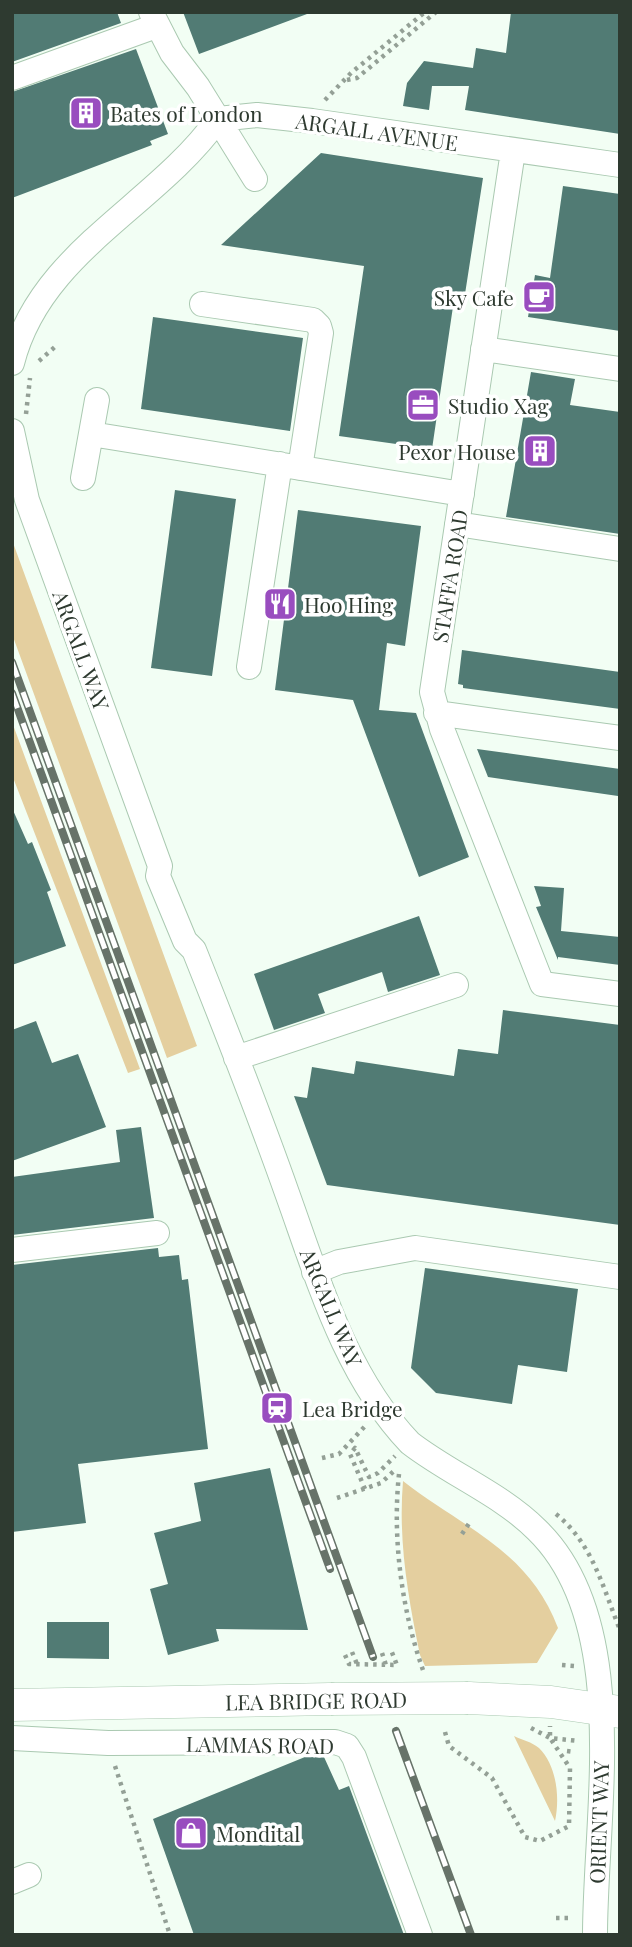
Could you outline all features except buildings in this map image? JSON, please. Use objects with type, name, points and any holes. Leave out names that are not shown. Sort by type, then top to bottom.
[{"type":"main road","name":"LEA BRIDGE ROAD","points":[[12,1705],[468,1698],[551,1702],[610,1711]]},
{"type":"street","points":[[12,78],[153,19],[255,179]]},
{"type":"street","name":"ARGALL AVENUE","points":[[218,119],[264,107],[513,151],[620,165]]},
{"type":"street","points":[[27,367],[21,332],[53,280],[178,167],[218,119]]},
{"type":"street","name":"STAFFA ROAD","points":[[513,151],[432,692],[436,713],[542,984],[620,995]]},
{"type":"street","points":[[202,304],[313,320],[321,333],[290,466],[249,667]]},
{"type":"street","points":[[483,349],[620,369]]},
{"type":"street","points":[[82,478],[97,400]]},
{"type":"street","name":"ARGALL WAY","points":[[12,431],[27,500],[160,866],[172,872],[199,939],[194,950],[314,1272],[359,1371],[393,1424],[434,1462],[517,1515],[554,1547],[580,1593],[589,1618],[610,1711]]},
{"type":"street","points":[[90,433],[462,494]]},
{"type":"street","points":[[457,524],[620,550]]},
{"type":"street","points":[[436,713],[620,738]]},
{"type":"street","points":[[236,1058],[456,985]]},
{"type":"street","points":[[12,1250],[157,1233]]},
{"type":"street","points":[[314,1272],[339,1262],[415,1248],[620,1277]]},
{"type":"street","name":"ORIENT WAY","points":[[595,1935],[610,1711]]},
{"type":"street","name":"LAMMAS ROAD","points":[[12,1738],[108,1743],[335,1742],[347,1746],[354,1757],[420,1935]]},
{"type":"path","points":[[330,98],[346,80],[425,12]]},
{"type":"path","points":[[346,80],[357,78],[436,12]]},
{"type":"path","points":[[25,406],[27,367],[56,346]]},
{"type":"path","points":[[322,1458],[339,1454],[367,1423]]},
{"type":"path","points":[[365,1489],[350,1454],[355,1448],[369,1477],[378,1473],[391,1460]]},
{"type":"path","points":[[337,1497],[382,1483],[397,1472],[400,1565],[414,1644],[426,1679]]},
{"type":"path","points":[[462,1534],[470,1521]]},
{"type":"path","points":[[345,1655],[349,1664],[397,1665],[391,1650]]},
{"type":"path","points":[[352,1652],[356,1664]]},
{"type":"path","points":[[383,1653],[386,1665]]},
{"type":"path","points":[[562,1665],[571,1666]]},
{"type":"path","points":[[445,1732],[449,1746],[492,1778],[526,1837],[540,1841],[569,1826],[570,1768],[550,1738]]},
{"type":"path","points":[[543,1734],[550,1738],[570,1741]]},
{"type":"path","points":[[108,1743],[170,1935]]},
{"type":"path","points":[[567,1751],[575,1752]]},
{"type":"shaded area","points":[[12,540],[197,1046],[167,1058],[12,634]]},
{"type":"shaded area","points":[[12,722],[140,1069],[128,1073],[12,775]]},
{"type":"shaded area","points":[[403,1481],[492,1543],[530,1579],[545,1601],[558,1628],[537,1663],[425,1666],[420,1655],[405,1569]]},
{"type":"shaded area","points":[[514,1736],[539,1748],[550,1764],[557,1793],[555,1821]]},
{"type":"railway","points":[[12,662],[373,1657]]},
{"type":"railway","points":[[12,693],[330,1569]]},
{"type":"railway","points":[[396,1731],[471,1935]]},
{"type":"place","name":"Bates of London","points":[[86,113]]},
{"type":"place","name":"Sky Cafe","points":[[539,297]]},
{"type":"place","name":"Studio Xag","points":[[423,405]]},
{"type":"place","name":"Pexor House","points":[[540,451]]},
{"type":"place","name":"Hoo Hing","points":[[280,604]]},
{"type":"place","name":"Lea Bridge","points":[[277,1408]]},
{"type":"place","name":"Mondital","points":[[191,1833]]}]
